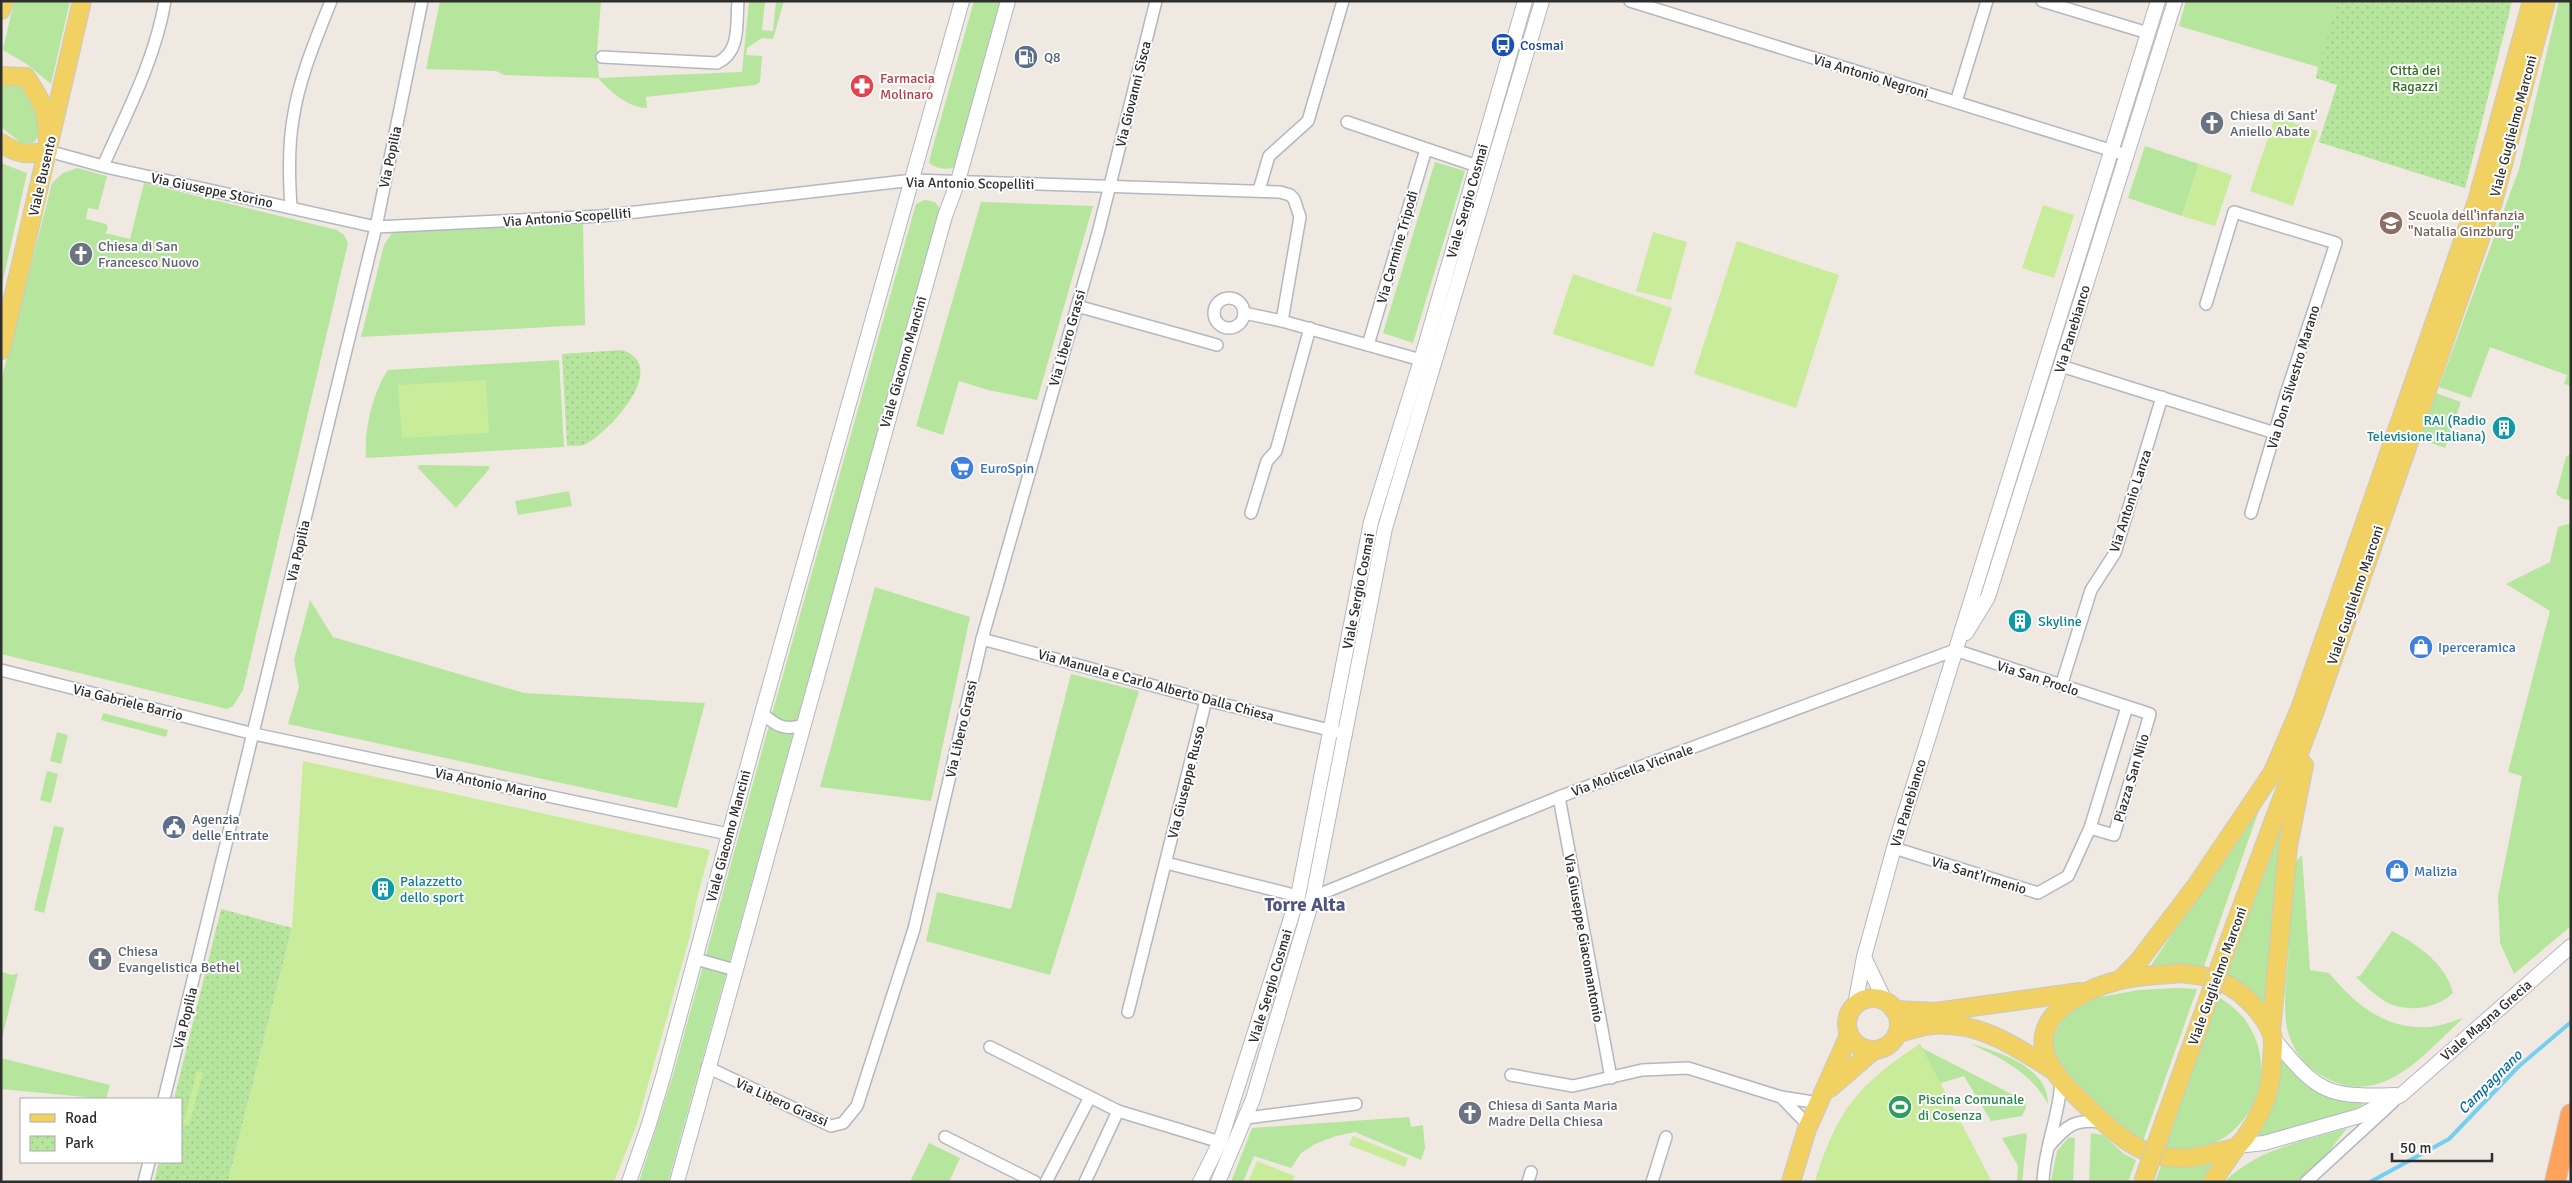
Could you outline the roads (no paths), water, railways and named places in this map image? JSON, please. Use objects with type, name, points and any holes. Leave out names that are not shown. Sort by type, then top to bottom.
[{"type":"highway","points":[[2555,1182],[2571,1114]]},
{"type":"main road","points":[[1,10],[4,1]]},
{"type":"main road","name":"Viale Busento","points":[[1,350],[82,1]]},
{"type":"main road","name":"Viale Guglielmo Marconi","points":[[2120,980],[2138,962],[2196,886],[2273,772],[2296,718],[2478,198],[2532,1]]},
{"type":"main road","name":"Viale Guglielmo Marconi","points":[[2143,1182],[2314,713],[2493,202],[2546,1]]},
{"type":"main road","points":[[1,63],[26,77],[44,104],[48,126],[48,151],[28,155],[11,150],[1,143]]},
{"type":"main road","points":[[1,76],[26,77]]},
{"type":"main road","points":[[2212,1182],[2256,1121],[2266,1101],[2271,1083],[2272,1035],[2288,846],[2314,713]]},
{"type":"main road","points":[[2058,1076],[2047,1058],[2044,1046],[2049,1023],[2057,1012],[2068,1003],[2090,991],[2120,980],[2181,973],[2214,979],[2242,995],[2257,1010],[2272,1035]]},
{"type":"main road","points":[[1791,1182],[1809,1126],[1849,1035],[1847,1019],[1855,1005],[1869,998],[1890,1005],[1936,1012],[2090,991]]},
{"type":"main road","points":[[1820,1099],[1874,1050],[1888,1046],[1898,1033],[1899,1025],[1890,1005]]},
{"type":"main road","points":[[1898,1033],[1931,1025],[1971,1029],[1996,1036],[2019,1046],[2058,1076],[2102,1122],[2141,1150],[2166,1158],[2192,1159],[2237,1146]]},
{"type":"main road","points":[[1849,1035],[1859,1046],[1874,1050]]},
{"type":"street","points":[[103,166],[147,69],[162,23],[165,1]]},
{"type":"street","points":[[291,208],[288,178],[293,119],[309,56],[331,1]]},
{"type":"street","name":"Via Popilia","points":[[164,1098],[376,227],[422,1]]},
{"type":"street","points":[[602,57],[717,63],[726,59],[734,48],[738,1]]},
{"type":"street","name":"Viale Giacomo Mancini","points":[[629,1182],[649,1124],[696,958],[728,834],[962,1]]},
{"type":"street","name":"Viale Giacomo Mancini","points":[[677,1182],[707,1067],[887,420],[945,216],[958,181],[1008,1]]},
{"type":"street","name":"Via Giovanni Sisca","points":[[1111,186],[1156,1]]},
{"type":"street","points":[[1259,190],[1270,156],[1308,121],[1343,1]]},
{"type":"street","name":"Viale Sergio Cosmai","points":[[1200,1182],[1220,1142],[1298,896],[1372,522],[1525,1]]},
{"type":"street","name":"Viale Sergio Cosmai","points":[[1218,1182],[1256,1091],[1312,897],[1346,734],[1385,528],[1542,1]]},
{"type":"street","name":"Via Antonio Negroni","points":[[1630,1],[2126,155]]},
{"type":"street","points":[[1956,102],[1986,1]]},
{"type":"street","points":[[2042,1],[2148,33]]},
{"type":"street","name":"Via Panebianco","points":[[1855,1005],[1864,957],[1894,848],[2158,1]]},
{"type":"street","name":"Via Panebianco","points":[[1956,650],[1988,597],[2175,1]]},
{"type":"street","points":[[1347,122],[1477,166]]},
{"type":"street","name":"Via Carmine Tripodi","points":[[1368,345],[1426,149]]},
{"type":"street","name":"Via Giuseppe Storino","points":[[48,151],[103,166],[376,227]]},
{"type":"street","name":"Via Antonio Scopelliti","points":[[376,227],[601,216],[913,180],[1259,190],[1290,195],[1298,206],[1300,217],[1282,321]]},
{"type":"street","name":"Via Libero Grassi","points":[[707,1067],[831,1126],[843,1123],[857,1106],[914,930],[982,639],[1111,186]]},
{"type":"street","name":"Via Don Silvestro Marano","points":[[2206,304],[2234,212],[2336,242],[2251,513]]},
{"type":"street","points":[[1077,306],[1217,345]]},
{"type":"street","points":[[1244,314],[1310,328],[1421,360]]},
{"type":"street","points":[[1251,513],[1267,461],[1276,450],[1310,328]]},
{"type":"street","points":[[2060,366],[2275,433]]},
{"type":"street","name":"Via Antonio Lanza","points":[[2061,686],[2091,590],[2115,553],[2162,398]]},
{"type":"street","name":"Via Manuela e Carlo Alberto Dalla Chiesa","points":[[982,639],[1206,700],[1346,734]]},
{"type":"street","name":"Via San Proclo","points":[[1956,650],[2124,706]]},
{"type":"street","name":"Via Molicella Vicinale","points":[[1312,897],[1559,797],[1956,650]]},
{"type":"street","name":"Via Gabriele Barrio","points":[[1,670],[254,734]]},
{"type":"street","name":"Via Giuseppe Russo","points":[[1128,1012],[1206,700]]},
{"type":"street","name":"Piazza San Nilo","points":[[2124,706],[2150,714],[2114,835],[2090,828],[2124,706]]},
{"type":"street","points":[[762,713],[775,724],[789,729],[803,725]]},
{"type":"street","name":"Via Antonio Marino","points":[[254,734],[728,834]]},
{"type":"street","name":"Via Giuseppe Giacomantonio","points":[[1559,797],[1611,1078]]},
{"type":"street","name":"Via Sant'Irmenio","points":[[1894,848],[2038,893],[2068,876],[2090,828]]},
{"type":"street","points":[[1166,863],[1298,896]]},
{"type":"street","name":"Viale Magna Grecia","points":[[2237,1146],[2264,1142],[2359,1116],[2401,1095],[2571,946]]},
{"type":"street","points":[[1864,957],[1890,1005]]},
{"type":"street","points":[[696,958],[735,970]]},
{"type":"street","points":[[2272,1035],[2305,1076],[2321,1088],[2345,1095],[2401,1095]]},
{"type":"street","points":[[990,1047],[1118,1111],[1220,1142]]},
{"type":"street","points":[[1511,1075],[1573,1086],[1642,1070],[1688,1068],[1780,1097],[1820,1099]]},
{"type":"street","points":[[2043,1182],[2048,1147],[2061,1096],[2058,1076]]},
{"type":"street","points":[[2306,1182],[2401,1095]]},
{"type":"street","points":[[1046,1182],[1090,1097]]},
{"type":"street","points":[[1780,1097],[1809,1126]]},
{"type":"street","points":[[1246,1118],[1356,1104]]},
{"type":"street","points":[[1085,1182],[1118,1111]]},
{"type":"street","points":[[2048,1147],[2068,1126],[2077,1122],[2102,1122]]},
{"type":"street","points":[[945,1137],[1035,1182]]},
{"type":"street","points":[[1652,1182],[1666,1137]]},
{"type":"street","points":[[144,1182],[149,1163]]},
{"type":"waterway","name":"Campagnano","points":[[2370,1182],[2449,1139],[2518,1067],[2571,1022]]},
{"type":"place","name":"Cosmai","points":[[1503,45]]},
{"type":"place","name":"Q8","points":[[1026,57]]},
{"type":"place","name":"Farmacia Molinaro","points":[[862,86]]},
{"type":"place","name":"Chiesa di Sant' Aniello Abate","points":[[2212,123]]},
{"type":"place","name":"Scuola dell'infanzia \"Natalia Ginzburg\"","points":[[2391,223]]},
{"type":"place","name":"Chiesa di San Francesco Nuovo","points":[[81,254]]},
{"type":"place","name":"RAI (Radio Televisione Italiana)","points":[[2504,428]]},
{"type":"place","name":"EuroSpin","points":[[962,468]]},
{"type":"place","name":"Skyline","points":[[2020,621]]},
{"type":"place","name":"Iperceramica","points":[[2421,647]]},
{"type":"place","name":"Agenzia delle Entrate","points":[[174,827]]},
{"type":"place","name":"Malizia","points":[[2397,871]]},
{"type":"place","name":"Palazzetto dello sport","points":[[383,889]]},
{"type":"place","name":"Chiesa Evangelistica Bethel","points":[[100,959]]},
{"type":"place","name":"Piscina Comunale di Cosenza","points":[[1900,1107]]},
{"type":"place","name":"Chiesa di Santa Maria Madre Della Chiesa","points":[[1470,1113]]},
{"type":"district","name":"Torre Alta","points":[[1305,904]]},
{"type":"park label","name":"Città dei Ragazzi","points":[[2415,78]]}]
